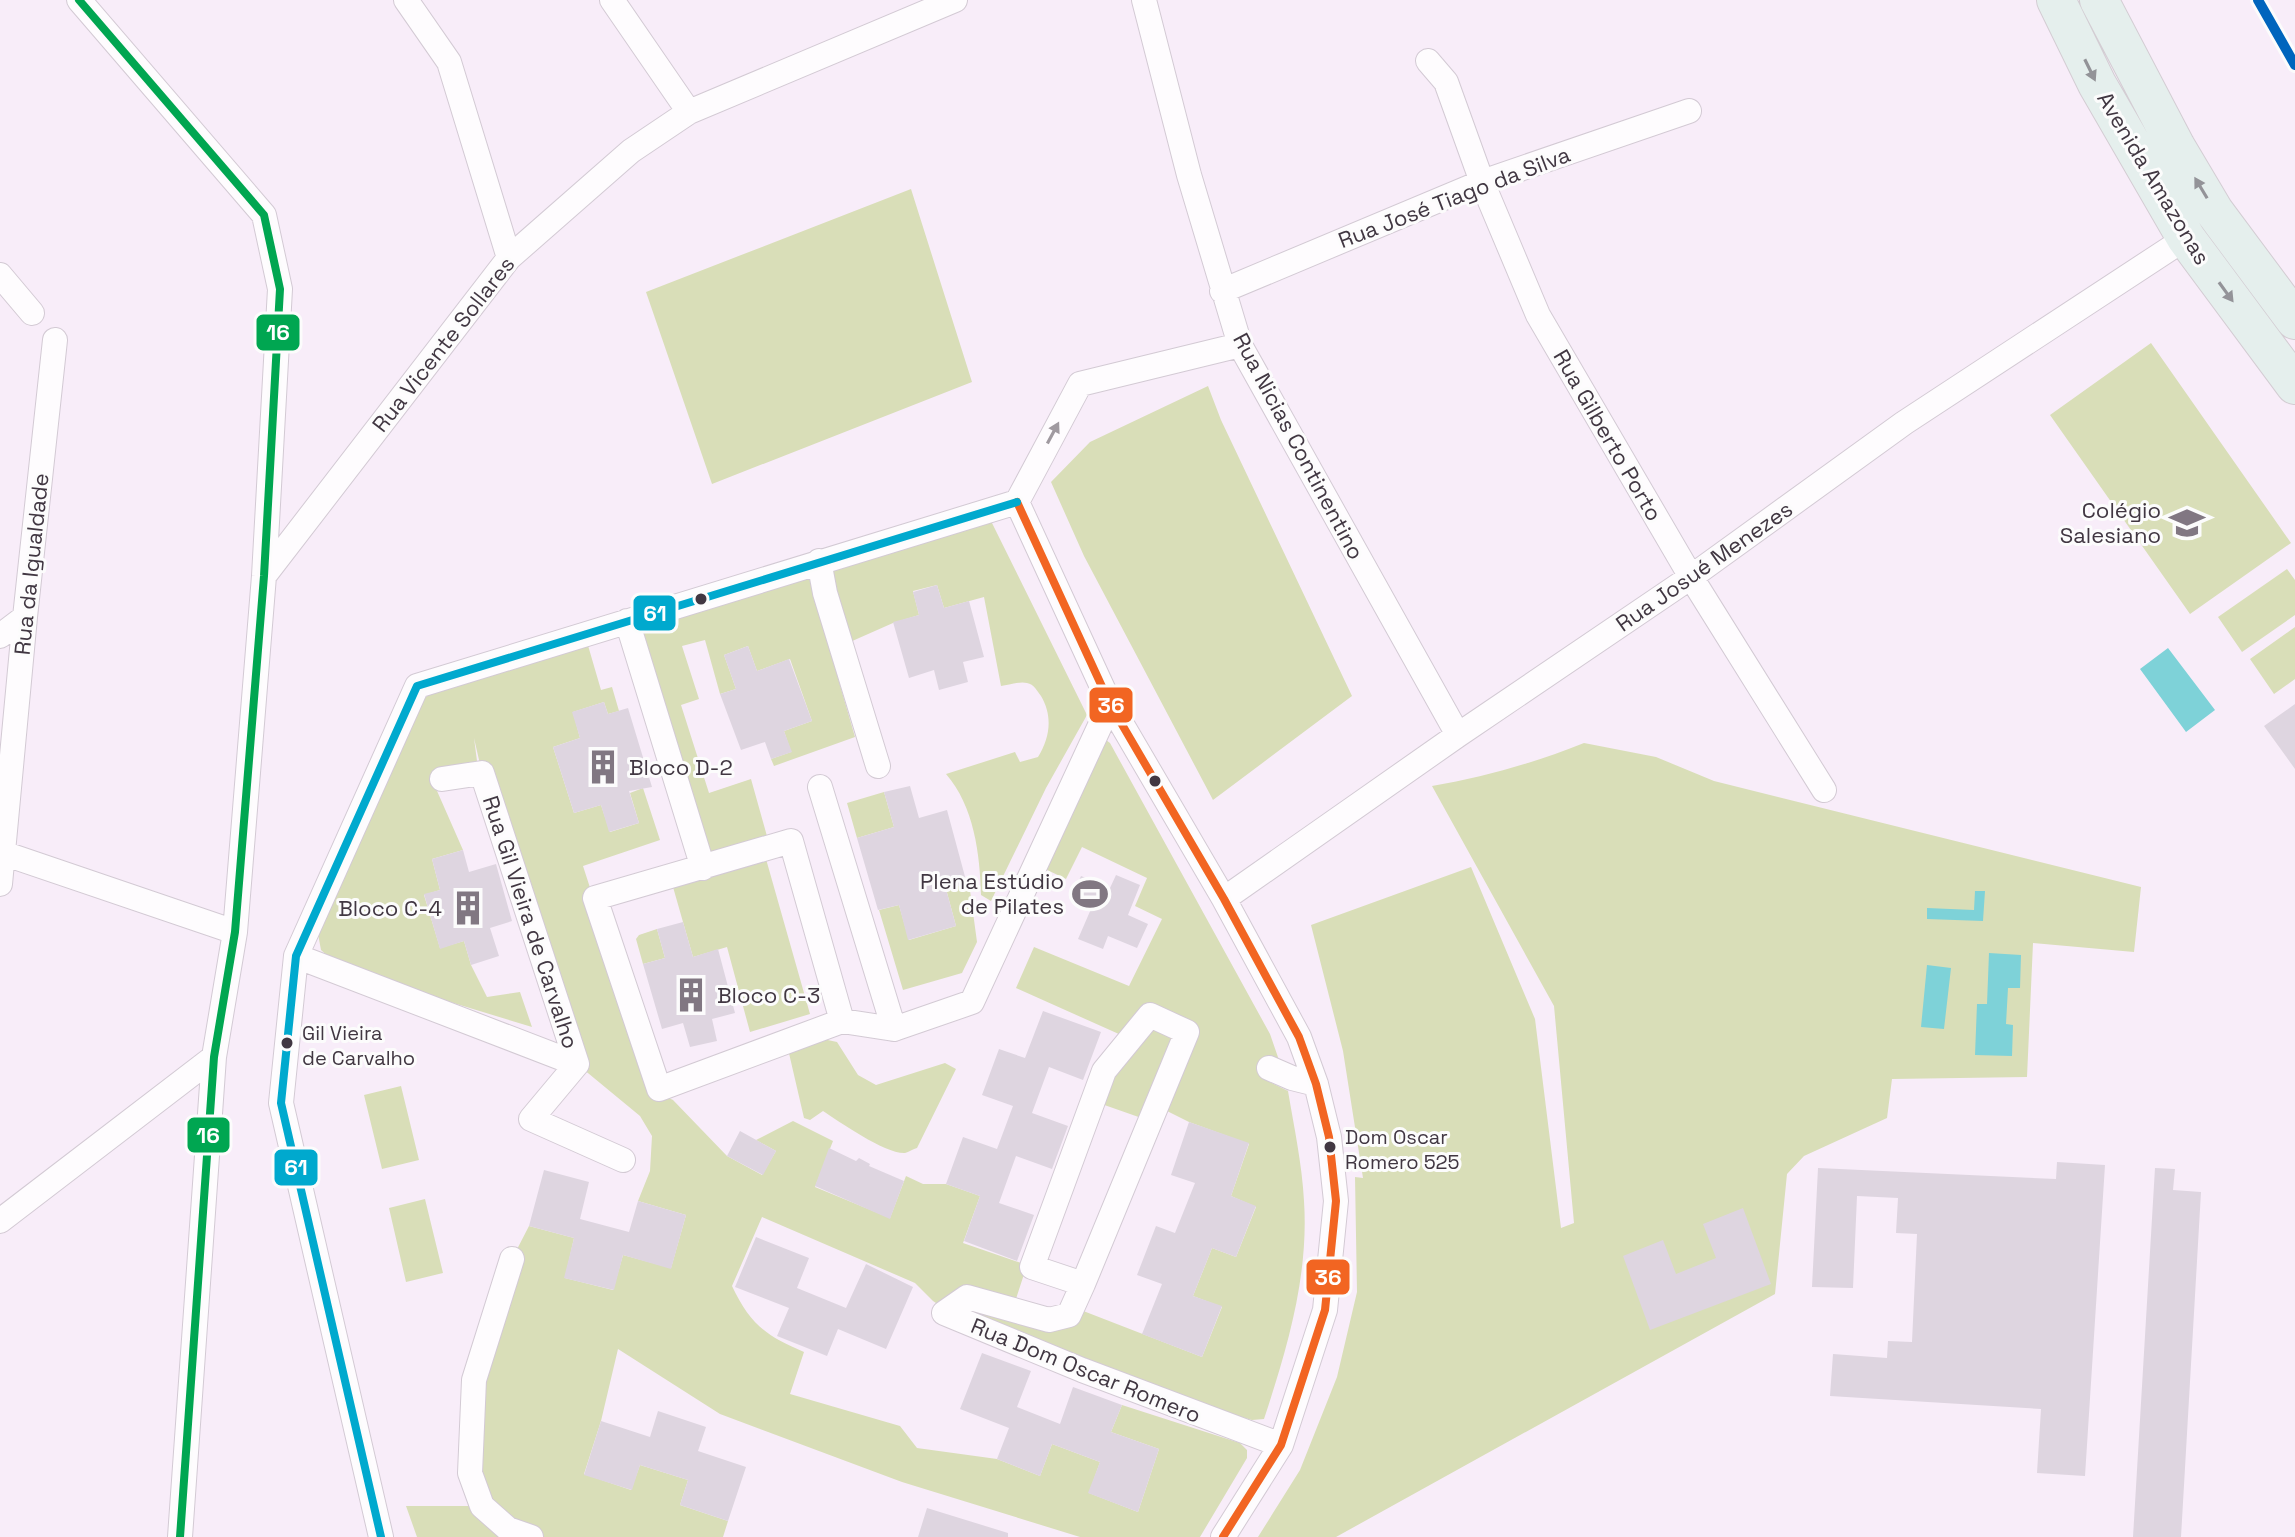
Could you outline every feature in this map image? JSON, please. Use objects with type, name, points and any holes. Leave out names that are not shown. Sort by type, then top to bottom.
[{"type":"main road","name":"Avenida Amazonas","points":[[2056,0],[2097,84],[2186,238],[2295,385]]},
{"type":"main road","name":"Avenida Amazonas","points":[[2099,0],[2176,147],[2214,211],[2295,320]]},
{"type":"street","points":[[79,0],[264,215],[280,289],[264,576],[235,932],[214,1057],[185,1533]]},
{"type":"street","points":[[406,0],[449,62],[509,258]]},
{"type":"street","points":[[612,0],[689,112]]},
{"type":"street","name":"Rua Vicente Sollares","points":[[264,576],[509,258],[631,151],[689,112],[955,0]]},
{"type":"street","name":"Rua Nicias Continentino","points":[[1144,0],[1222,291],[1240,345],[1458,735]]},
{"type":"street","name":"Rua Gilberto Porto","points":[[1428,61],[1446,82],[1482,182],[1538,315],[1691,577],[1824,790]]},
{"type":"street","name":"Rua José Tiago da Silva","points":[[1222,291],[1482,182],[1689,111]]},
{"type":"street","name":"Rua Josué Menezes","points":[[1224,899],[1691,577],[1904,423],[2186,238]]},
{"type":"street","points":[[0,275],[32,313]]},
{"type":"street","name":"Rua da Igualdade","points":[[0,884],[55,340]]},
{"type":"street","points":[[375,1534],[281,1103],[296,956],[417,686],[1017,502],[1080,384],[1240,345]]},
{"type":"street","points":[[1017,502],[1110,704],[1224,899],[1299,1037],[1316,1084],[1329,1137],[1336,1201],[1325,1310],[1281,1445],[1223,1537]]},
{"type":"street","points":[[819,561],[825,593],[878,766]]},
{"type":"street","points":[[0,636],[25,617]]},
{"type":"street","points":[[627,621],[703,868]]},
{"type":"street","points":[[842,1021],[791,841],[595,898],[659,1089],[842,1021],[894,1029],[972,1002],[1110,704]]},
{"type":"street","name":"Rua Gil Vieira de Carvalho","points":[[442,779],[482,773],[577,1064]]},
{"type":"street","points":[[820,787],[894,1029]]},
{"type":"street","points":[[3,853],[235,932]]},
{"type":"street","name":"Rua Gil Vieira de Carvalho","points":[[296,956],[577,1064]]},
{"type":"street","name":"Rua Dom Oscar Romero","points":[[1083,1284],[1032,1267],[1104,1071],[1150,1015],[1187,1032],[1083,1284],[1069,1315],[1049,1320],[967,1297],[944,1313],[1082,1370],[1281,1445]]},
{"type":"street","points":[[0,1221],[214,1057]]},
{"type":"street","name":"Rua Gil Vieira de Carvalho","points":[[577,1064],[531,1119],[623,1160]]},
{"type":"street","points":[[1269,1068],[1316,1084]]},
{"type":"street","points":[[512,1259],[474,1380],[470,1473],[482,1506],[508,1529],[531,1537]]},
{"type":"green space","points":[[911,189],[972,382],[712,484],[646,292]]},
{"type":"green space","points":[[2151,343],[2291,543],[2190,614],[2050,415]]},
{"type":"green space","points":[[1208,386],[1221,420],[1352,696],[1213,800],[1084,556],[1051,482],[1090,442]]},
{"type":"green space","points":[[990,519],[1087,715],[1046,788],[991,901],[981,895],[977,847],[969,816],[956,787],[946,774],[1015,752],[1020,762],[1038,757],[1048,727],[1047,711],[1041,696],[1027,683],[1001,686],[984,597],[944,608],[937,585],[913,591],[919,615],[841,646],[824,569]]},
{"type":"green space","points":[[2287,569],[2295,580],[2295,615],[2242,652],[2218,617]]},
{"type":"green space","points":[[808,574],[855,737],[774,766],[771,759],[791,752],[784,731],[812,721],[790,659],[757,671],[748,646],[724,655],[736,689],[720,694],[705,640],[682,646],[699,699],[681,705],[709,793],[751,779],[770,847],[703,868],[639,625]]},
{"type":"green space","points":[[2295,627],[2295,679],[2274,694],[2250,659]]},
{"type":"green space","points":[[587,642],[601,690],[612,687],[619,711],[608,714],[604,702],[573,712],[580,738],[553,747],[574,813],[601,805],[610,832],[639,823],[630,793],[643,788],[660,840],[583,866],[656,1092],[673,1100],[727,1156],[762,1175],[776,1151],[756,1140],[793,1121],[833,1141],[815,1187],[890,1218],[906,1176],[923,1184],[946,1184],[980,1196],[963,1243],[1027,1265],[1014,1305],[1049,1320],[1073,1307],[1202,1357],[1222,1307],[1193,1296],[1212,1248],[1236,1257],[1256,1207],[1231,1196],[1249,1144],[1189,1122],[1157,1106],[1150,1121],[1093,1101],[1130,1039],[1016,988],[1034,947],[1129,986],[1162,919],[1135,906],[1147,878],[1082,847],[1066,879],[1041,867],[1106,740],[1110,743],[1270,1034],[1280,1063],[1268,1081],[1288,1091],[1303,1187],[1303,1257],[1288,1339],[1264,1419],[1252,1420],[1234,1415],[945,1309],[915,1283],[762,1217],[732,1286],[760,1327],[804,1352],[790,1394],[900,1426],[917,1448],[997,1459],[1040,1476],[1052,1444],[1100,1462],[1089,1493],[1138,1512],[1159,1449],[1111,1432],[1122,1405],[1240,1443],[1247,1450],[1247,1458],[1200,1537],[1080,1537],[902,1482],[720,1414],[618,1349],[601,1421],[584,1474],[631,1490],[640,1465],[688,1480],[680,1505],[728,1521],[723,1537],[417,1537],[406,1506],[481,1506],[474,1380],[512,1259],[529,1226],[574,1238],[565,1278],[613,1290],[623,1255],[671,1268],[686,1215],[638,1201],[650,1171],[652,1136],[640,1116],[577,1064],[482,773],[474,738],[477,761],[430,775],[463,850],[432,859],[440,890],[424,895],[440,948],[464,941],[471,965],[487,997],[520,992],[532,1027],[401,987],[332,960],[321,950],[318,934],[425,698],[433,691]]},
{"type":"green space","points":[[1584,743],[1656,757],[1714,781],[2141,887],[2134,952],[2033,943],[2027,1077],[1892,1079],[1887,1118],[1804,1156],[1787,1174],[1775,1294],[1336,1537],[1258,1537],[1300,1470],[1337,1377],[1357,1292],[1355,1177],[1363,1178],[1343,1051],[1311,925],[1471,867],[1535,1019],[1561,1228],[1574,1223],[1554,1006],[1432,786],[1509,769]]},
{"type":"green space","points":[[884,792],[894,827],[857,838],[847,803]]},
{"type":"green space","points":[[766,859],[810,1014],[750,1032],[727,947],[693,957],[673,887]]},
{"type":"green space","points":[[969,883],[977,942],[962,973],[903,990],[879,910],[899,905],[909,940],[956,926],[946,889]]},
{"type":"green space","points":[[657,929],[665,958],[643,964],[636,939]]},
{"type":"green space","points":[[809,1036],[837,1042],[858,1075],[876,1085],[945,1063],[956,1069],[917,1148],[905,1153],[896,1152],[823,1111],[810,1120],[804,1118],[788,1049]]},
{"type":"green space","points":[[401,1086],[419,1160],[382,1169],[364,1095]]},
{"type":"green space","points":[[425,1199],[443,1273],[406,1282],[389,1208]]},
{"type":"water","points":[[2168,648],[2215,710],[2186,732],[2140,669]]},
{"type":"water","points":[[1975,891],[1985,891],[1983,921],[1927,919],[1927,908],[1974,910]]},
{"type":"water","points":[[1989,953],[2021,955],[2020,988],[2008,988],[2006,1024],[2013,1025],[2012,1056],[1975,1055],[1977,1004],[1987,1004]]},
{"type":"water","points":[[1927,965],[1951,968],[1944,1029],[1921,1027]]},
{"type":"building","points":[[937,585],[944,608],[969,601],[984,657],[963,662],[968,682],[939,690],[934,670],[909,678],[893,622],[919,615],[913,592]]},
{"type":"building","points":[[748,646],[757,671],[789,659],[812,721],[784,731],[792,752],[771,759],[765,742],[741,750],[720,694],[736,689],[724,655]]},
{"type":"building","name":"Bloco D-2","points":[[604,702],[608,714],[628,708],[652,787],[629,791],[639,823],[609,832],[601,805],[574,813],[553,747],[580,738],[572,712]]},
{"type":"building","points":[[2295,704],[2295,769],[2264,726]]},
{"type":"building","points":[[910,786],[919,818],[947,810],[967,884],[946,889],[956,926],[908,940],[899,905],[878,910],[857,838],[894,827],[884,792]]},
{"type":"building","name":"Bloco C-4","points":[[463,850],[469,872],[496,864],[512,921],[490,928],[499,956],[471,965],[464,941],[440,949],[424,894],[440,890],[432,859]]},
{"type":"building","points":[[1116,875],[1140,885],[1128,915],[1148,924],[1137,948],[1108,936],[1103,949],[1078,939],[1091,909],[1070,900],[1081,876],[1110,888]]},
{"type":"building","name":"Bloco C-3","points":[[683,922],[693,957],[718,949],[735,1013],[712,1019],[717,1041],[690,1047],[683,1023],[662,1029],[643,964],[665,958],[657,929]]},
{"type":"building","points":[[1043,1011],[1101,1032],[1083,1080],[1049,1067],[1032,1113],[1068,1126],[1052,1169],[1016,1156],[999,1203],[1034,1215],[1017,1261],[964,1241],[980,1196],[946,1184],[963,1137],[997,1149],[1013,1106],[982,1095],[999,1049],[1025,1058]]},
{"type":"building","points":[[1189,1122],[1249,1143],[1231,1196],[1256,1206],[1236,1257],[1212,1248],[1193,1296],[1222,1306],[1202,1357],[1142,1334],[1162,1284],[1137,1275],[1156,1226],[1175,1233],[1195,1183],[1171,1175]]},
{"type":"building","points":[[740,1131],[776,1151],[763,1175],[727,1156]]},
{"type":"building","points":[[829,1148],[856,1161],[859,1158],[869,1166],[904,1181],[890,1219],[815,1186]]},
{"type":"building","points":[[2057,1162],[2105,1165],[2085,1476],[2037,1473],[2041,1409],[1830,1396],[1833,1354],[1887,1358],[1888,1341],[1912,1342],[1917,1234],[1896,1233],[1898,1198],[1857,1196],[1853,1288],[1812,1287],[1818,1168],[2056,1179]]},
{"type":"building","points":[[2155,1168],[2175,1169],[2173,1190],[2201,1192],[2181,1537],[2133,1537]]},
{"type":"building","points":[[544,1170],[589,1182],[580,1219],[629,1232],[638,1201],[686,1215],[671,1269],[623,1255],[614,1290],[564,1278],[574,1238],[529,1226]]},
{"type":"building","points":[[1743,1208],[1771,1284],[1650,1330],[1623,1256],[1663,1240],[1676,1274],[1716,1258],[1703,1224]]},
{"type":"building","points":[[756,1237],[809,1258],[797,1288],[846,1308],[866,1264],[913,1287],[886,1349],[838,1329],[827,1356],[777,1336],[789,1308],[735,1287]]},
{"type":"building","points":[[982,1353],[1031,1371],[1017,1407],[1060,1424],[1073,1387],[1122,1405],[1111,1432],[1159,1449],[1138,1512],[1088,1493],[1100,1462],[1052,1444],[1040,1476],[997,1459],[1009,1428],[960,1409]]},
{"type":"building","points":[[658,1411],[706,1427],[698,1451],[746,1467],[728,1521],[680,1505],[688,1480],[640,1465],[632,1490],[584,1475],[601,1421],[650,1437]]},
{"type":"building","points":[[927,1508],[1008,1533],[1008,1537],[918,1537]]},
{"type":"transit line","name":"16","points":[[79,0],[264,215],[280,289],[264,576],[235,932],[214,1057],[180,1537]]},
{"type":"transit line","points":[[2258,0],[2295,65]]},
{"type":"transit line","name":"36","points":[[1017,502],[1110,704],[1224,899],[1299,1037],[1316,1084],[1329,1137],[1336,1201],[1325,1310],[1281,1445],[1223,1537]]},
{"type":"transit line","name":"61","points":[[381,1537],[281,1103],[296,956],[417,686],[1017,502]]},
{"type":"place","name":"Colégio Salesiano","points":[[2187,523]]},
{"type":"place","name":"Bloco D-2","points":[[603,767]]},
{"type":"place","name":"Plena Estúdio de Pilates","points":[[1090,894]]},
{"type":"place","name":"Bloco C-4","points":[[468,908]]},
{"type":"place","name":"Bloco C-3","points":[[691,995]]},
{"type":"place","name":"Gil Vieira de Carvalho","points":[[287,1043]]},
{"type":"place","name":"Dom Oscar Romero 525","points":[[1330,1147]]}]
